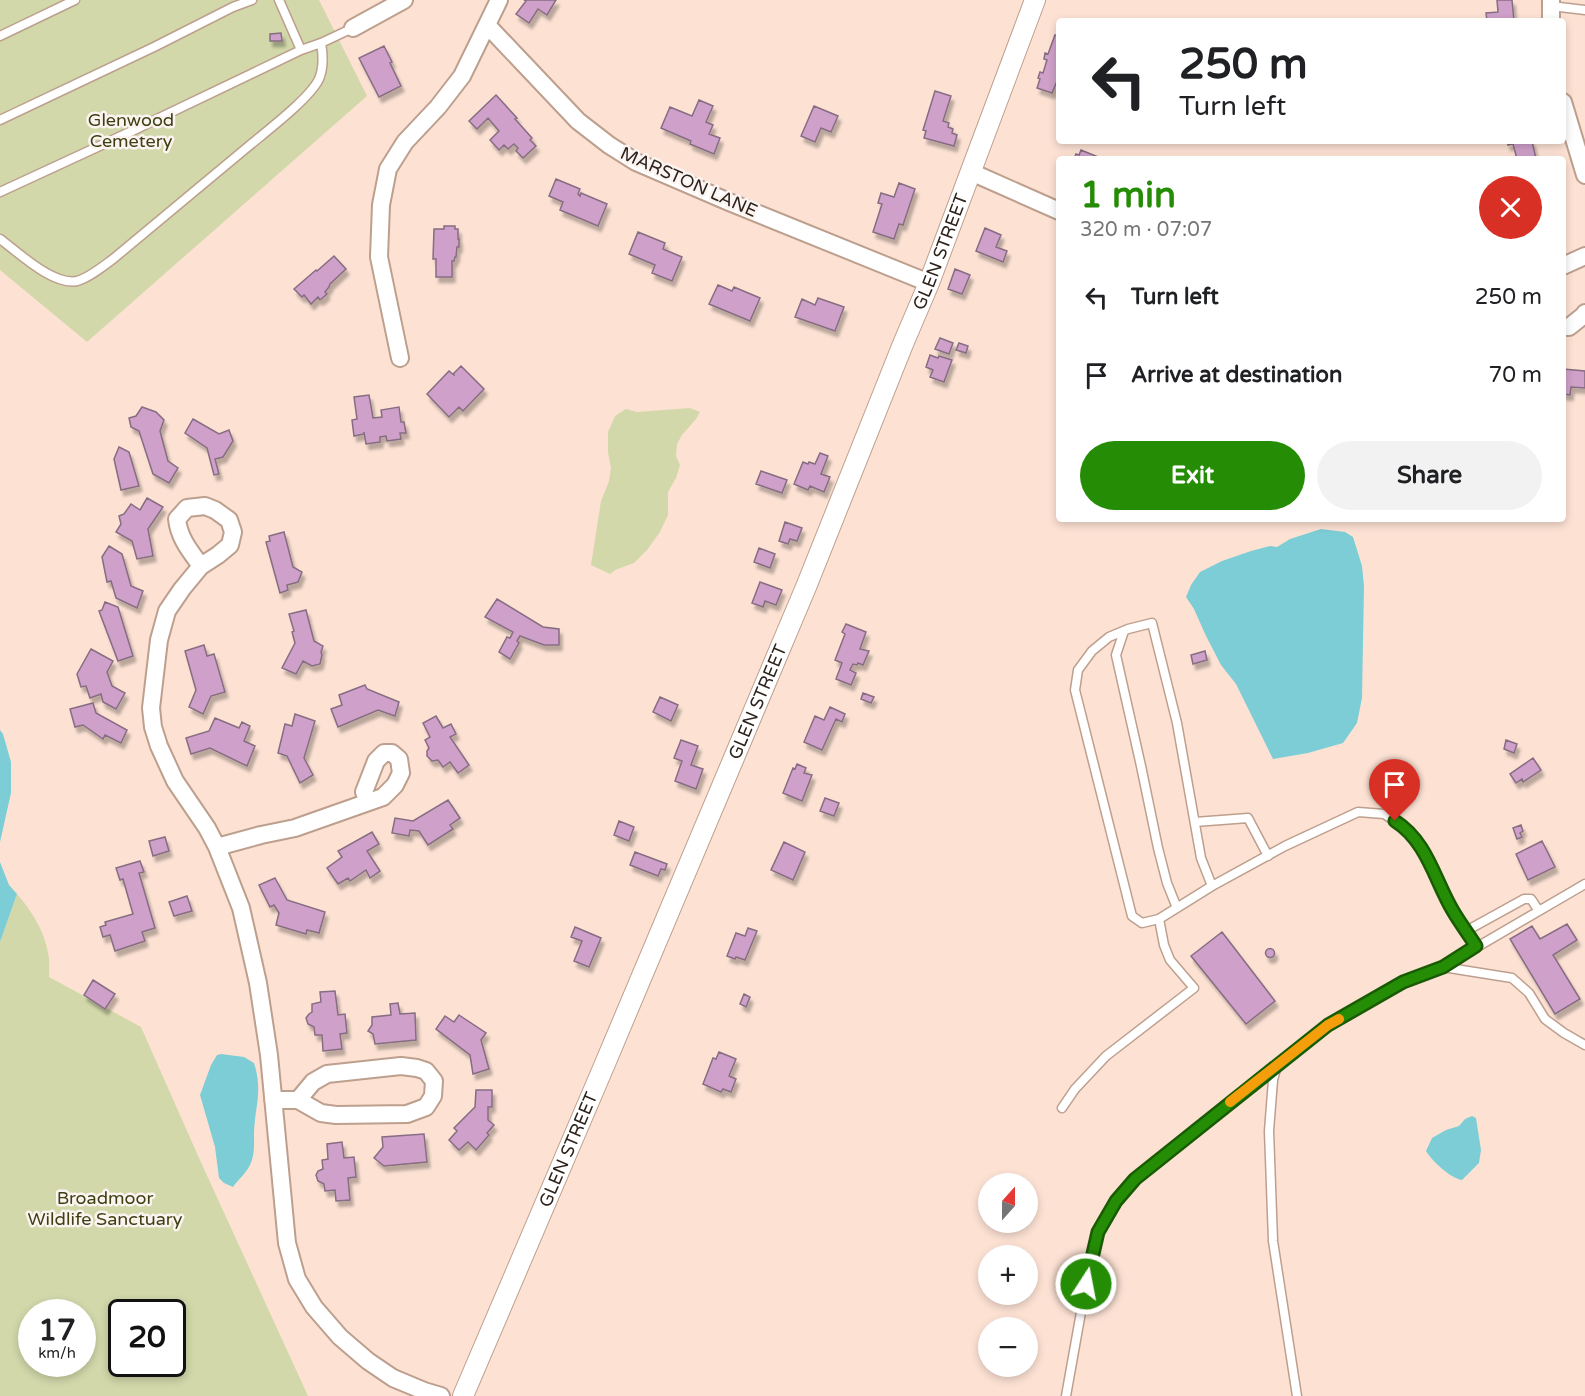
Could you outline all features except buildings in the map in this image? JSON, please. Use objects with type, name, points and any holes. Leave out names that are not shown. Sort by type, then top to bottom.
[{"type":"street","points":[[353,28],[404,0]]},
{"type":"street","points":[[400,358],[379,257],[381,205],[388,169],[405,142],[438,107],[462,76],[499,0]]},
{"type":"street","name":"GLEN STREET","points":[[462,1396],[801,598],[929,283],[1035,0]]},
{"type":"street","name":"MARSTON LANE","points":[[487,25],[578,121],[609,146],[636,162],[929,283]]},
{"type":"street","points":[[1566,112],[1585,176]]},
{"type":"street","points":[[971,172],[1056,210]]},
{"type":"street","points":[[1566,265],[1585,256]]},
{"type":"street","points":[[1566,327],[1585,313]]},
{"type":"street","points":[[201,566],[167,611],[159,640],[151,708],[153,727],[175,781],[217,847],[241,908],[256,974],[269,1055],[287,1243],[297,1279],[314,1307],[340,1337],[368,1361],[393,1378],[441,1396]]},
{"type":"street","points":[[217,847],[295,828],[368,802]]},
{"type":"street","points":[[273,1100],[298,1100],[321,1113],[336,1115],[407,1114],[426,1107],[433,1096],[434,1081],[426,1071],[401,1066],[327,1074],[313,1082],[298,1100]]},
{"type":"lane","points":[[0,36],[75,0]]},
{"type":"lane","points":[[0,120],[252,0]]},
{"type":"lane","points":[[279,0],[301,50]]},
{"type":"lane","points":[[1551,9],[1585,10]]},
{"type":"lane","points":[[0,192],[301,50],[353,28]]},
{"type":"lane","points":[[0,239],[56,278],[78,281],[91,274],[113,260],[271,128],[310,92],[320,78],[323,66],[321,43]]},
{"type":"lane","points":[[1212,886],[1202,858],[1177,723],[1152,623],[1109,637],[1092,651],[1078,670],[1075,690],[1132,916],[1142,923],[1159,919],[1212,886],[1358,812],[1384,814],[1406,828],[1426,856],[1453,911],[1476,946]]},
{"type":"lane","points":[[1124,631],[1116,655],[1158,848],[1167,883],[1177,908]]},
{"type":"lane","points":[[1195,822],[1248,818],[1268,856]]},
{"type":"lane","points":[[1066,1396],[1090,1262],[1098,1232],[1116,1201],[1135,1179],[1328,1025],[1403,982],[1443,967],[1585,884]]},
{"type":"lane","points":[[1466,931],[1524,899],[1531,899],[1539,911]]},
{"type":"lane","points":[[1062,1108],[1075,1089],[1106,1056],[1194,988],[1170,960],[1164,945],[1159,919]]},
{"type":"lane","points":[[1443,967],[1512,978],[1529,993],[1545,1019],[1585,1045]]},
{"type":"lane","points":[[1278,1065],[1273,1080],[1269,1131],[1273,1241],[1297,1396]]},
{"type":"green space","name":"Glenwood Cemetery","points":[[0,0],[319,0],[367,96],[87,342],[0,270]]},
{"type":"green space","points":[[690,408],[700,412],[677,444],[676,456],[680,465],[668,492],[668,515],[660,532],[634,563],[610,574],[591,565],[601,501],[609,481],[611,468],[608,432],[615,416],[626,409],[637,412]]},
{"type":"green space","name":"Broadmoor Wildlife Sanctuary","points":[[17,894],[41,929],[49,956],[49,977],[141,1027],[308,1396],[0,1396],[0,942]]},
{"type":"water","points":[[1321,529],[1345,532],[1353,537],[1362,566],[1364,586],[1362,698],[1357,723],[1343,743],[1308,753],[1273,759],[1236,684],[1221,665],[1186,597],[1200,572],[1222,561],[1270,546],[1277,547],[1290,539]]},
{"type":"water","points":[[0,730],[11,762],[11,793],[0,842]]},
{"type":"water","points":[[0,862],[9,885],[17,894],[0,942]]},
{"type":"water","points":[[217,1055],[244,1057],[254,1063],[258,1082],[253,1157],[248,1168],[233,1187],[219,1178],[215,1147],[200,1095],[211,1065]]},
{"type":"water","points":[[1472,1116],[1476,1118],[1481,1150],[1479,1163],[1462,1180],[1442,1168],[1426,1151],[1432,1138],[1459,1126],[1465,1119]]},
{"type":"slow traffic","points":[[1230,1102],[1328,1025],[1339,1019]]},
{"type":"route","points":[[1086,1284],[1098,1232],[1116,1201],[1135,1179],[1328,1025],[1403,982],[1443,967],[1476,946],[1453,911],[1426,856],[1406,828],[1395,821]]}]
